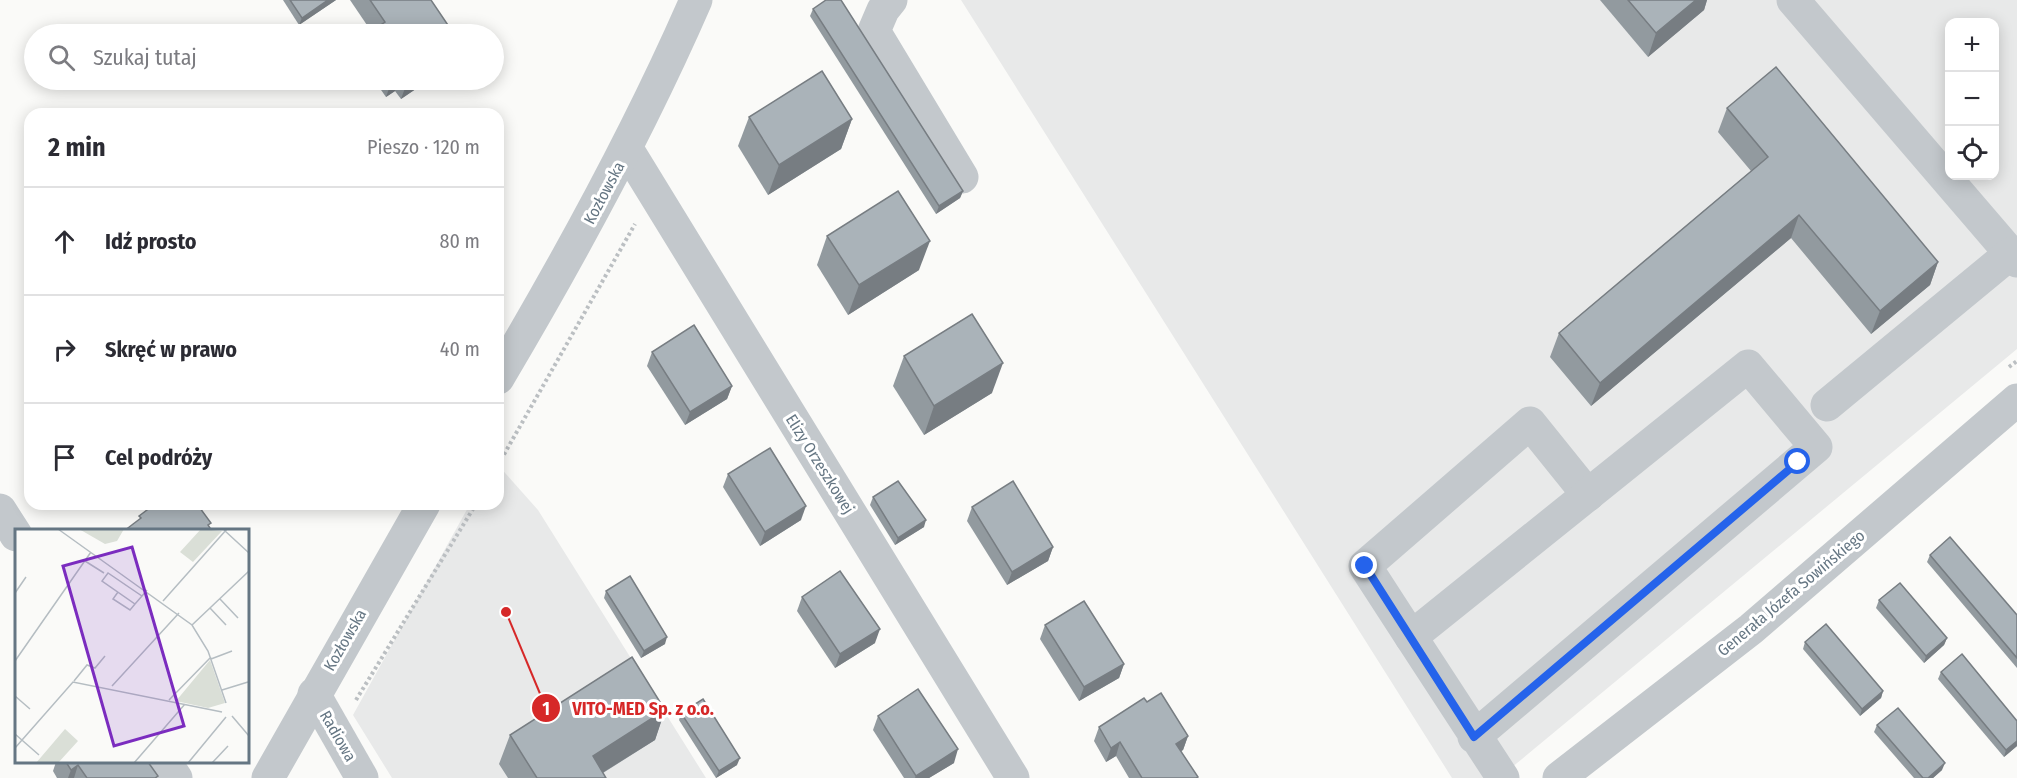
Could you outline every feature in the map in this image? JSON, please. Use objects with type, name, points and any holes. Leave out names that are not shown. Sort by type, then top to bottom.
[{"type":"street","name":"Kozłowska","points":[[504,368],[574,250],[627,149],[696,0]]},
{"type":"street","points":[[891,0],[883,10],[874,31],[962,177]]},
{"type":"street","points":[[1793,0],[2014,257],[1827,405]]},
{"type":"street","name":"Elizy Orzeszkowej","points":[[627,149],[1013,778]]},
{"type":"street","points":[[1411,637],[1748,366],[1816,447],[1474,737]]},
{"type":"street","name":"Generała Józefa Sowińskiego","points":[[1559,778],[1751,628],[2017,400]]},
{"type":"street","points":[[1503,778],[1474,737],[1365,566],[1530,423],[1588,495]]},
{"type":"street","points":[[0,510],[15,533]]},
{"type":"street","name":"Kozłowska","points":[[268,778],[421,510]]},
{"type":"street","name":"Radiowa","points":[[314,694],[362,778]]},
{"type":"street","points":[[166,763],[176,778]]},
{"type":"path","points":[[504,454],[636,221]]},
{"type":"path","points":[[352,707],[472,510]]},
{"type":"shaded area","points":[[961,0],[2017,0],[2017,349],[1499,778],[1452,778]]},
{"type":"shaded area","points":[[504,472],[538,510],[706,778],[392,778],[353,715],[467,510],[504,510]]},
{"type":"building","points":[[290,0],[328,0],[302,18]]},
{"type":"building","points":[[370,0],[431,0],[447,24],[382,24],[385,22]]},
{"type":"building","points":[[826,0],[841,0],[963,191],[939,206],[813,9]]},
{"type":"building","points":[[1628,0],[1696,0],[1656,33]]},
{"type":"building","points":[[1776,67],[1938,262],[1880,311],[1799,215],[1600,383],[1559,333],[1768,157],[1727,108]]},
{"type":"building","points":[[822,71],[852,119],[779,165],[749,117]]},
{"type":"building","points":[[898,191],[930,241],[859,285],[827,236]]},
{"type":"building","points":[[972,314],[1003,363],[934,406],[904,356]]},
{"type":"building","points":[[694,325],[732,386],[690,412],[652,352]]},
{"type":"building","points":[[770,448],[806,506],[765,532],[728,474]]},
{"type":"building","points":[[898,481],[926,520],[898,538],[873,497]]},
{"type":"building","points":[[1013,481],[1053,547],[1012,572],[972,507]]},
{"type":"building","points":[[147,510],[201,510],[211,523],[208,525],[211,529],[127,529],[141,518],[139,516]]},
{"type":"building","points":[[1950,537],[2017,615],[2017,658],[1930,555]]},
{"type":"building","points":[[840,571],[880,629],[840,654],[802,597]]},
{"type":"building","points":[[630,576],[667,637],[644,651],[606,591]]},
{"type":"building","points":[[1900,583],[1947,638],[1926,656],[1879,600]]},
{"type":"building","points":[[1084,601],[1124,664],[1084,687],[1045,625]]},
{"type":"building","points":[[1826,624],[1883,691],[1862,709],[1805,642]]},
{"type":"building","points":[[1962,654],[2017,721],[2017,741],[2006,750],[1941,672]]},
{"type":"building","points":[[632,657],[665,710],[593,756],[606,778],[537,778],[510,735]]},
{"type":"building","points":[[918,689],[958,749],[916,776],[878,716]]},
{"type":"building","points":[[1161,693],[1188,736],[1176,744],[1198,777],[1196,778],[1142,778],[1120,742],[1111,748],[1099,727],[1144,698],[1147,702]]},
{"type":"building","points":[[703,699],[740,758],[719,771],[681,713]]},
{"type":"building","points":[[1898,708],[1945,763],[1928,778],[1923,778],[1877,725]]},
{"type":"building","points":[[67,763],[149,763],[158,776],[155,778],[87,778],[78,765],[71,770]]},
{"type":"place","name":"VITO-MED Sp. z o.o.","points":[[506,612]]},
{"type":"route","points":[[1365,566],[1474,737],[1798,462]]}]
